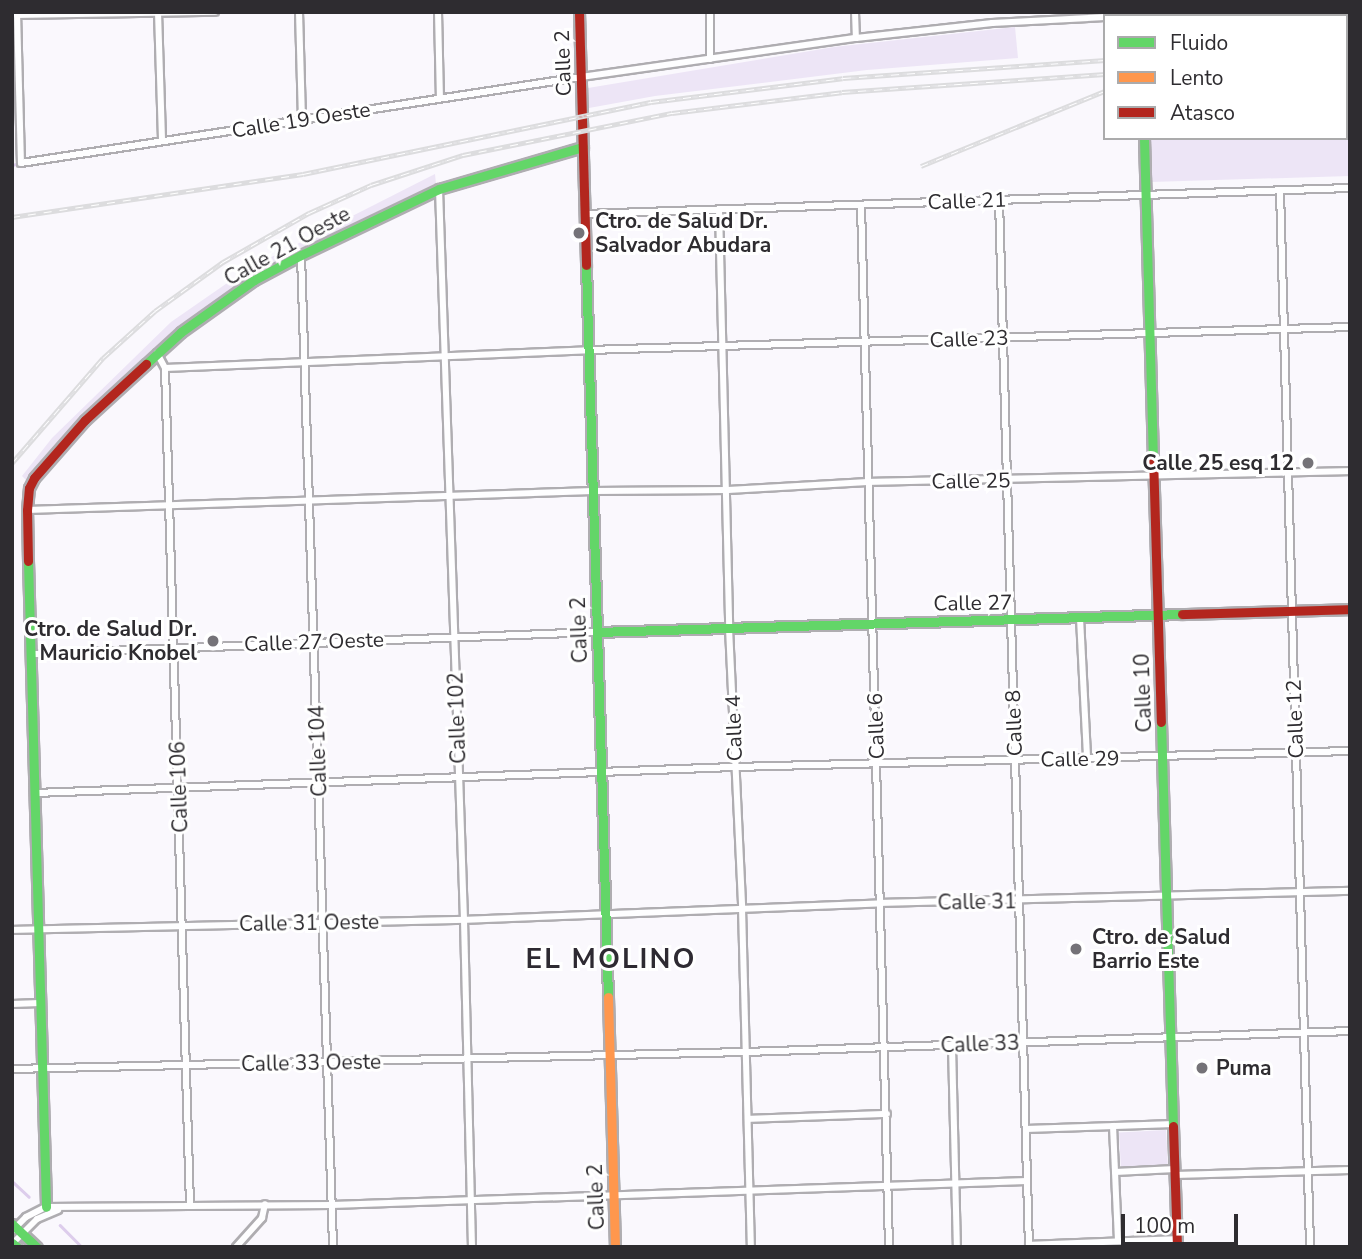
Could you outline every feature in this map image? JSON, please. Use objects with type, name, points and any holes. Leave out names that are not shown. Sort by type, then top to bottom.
[{"type":"street","points":[[17,13],[215,12]]},
{"type":"street","points":[[299,12],[302,121]]},
{"type":"street","points":[[438,12],[440,98]]},
{"type":"street","name":"Calle 2","points":[[579,12],[615,1247]]},
{"type":"street","points":[[710,12],[710,58]]},
{"type":"street","points":[[855,12],[856,38]]},
{"type":"street","points":[[991,12],[992,23]]},
{"type":"street","name":"Calle 19 Oeste","points":[[17,13],[22,163],[440,98],[856,38],[992,23],[1103,17]]},
{"type":"street","points":[[158,13],[162,141]]},
{"type":"street","name":"Calle 10","points":[[1144,140],[1177,1243]]},
{"type":"street","name":"Calle 21 Oeste","points":[[27,510],[29,488],[59,446],[157,353],[226,300],[300,255],[439,189],[583,147]]},
{"type":"street","name":"Calle 21","points":[[585,214],[1350,188]]},
{"type":"street","name":"Calle 102","points":[[439,189],[447,498],[464,920],[472,1247]]},
{"type":"street","name":"Calle 12","points":[[1280,191],[1310,1247]]},
{"type":"street","name":"Calle 8","points":[[999,200],[1029,1246]]},
{"type":"street","name":"Calle 6","points":[[861,205],[889,1247]]},
{"type":"street","name":"Calle 4","points":[[719,209],[728,490],[729,628],[742,908],[751,1247]]},
{"type":"street","name":"Calle 104","points":[[300,255],[320,781],[333,1247]]},
{"type":"street","name":"Calle 23","points":[[165,368],[589,350],[1350,327]]},
{"type":"street","points":[[157,353],[165,368]]},
{"type":"street","name":"Calle 106","points":[[165,368],[190,1205]]},
{"type":"street","name":"Calle 25","points":[[27,510],[310,503],[593,491],[728,490],[868,482],[1007,481],[1154,474],[1350,471]]},
{"type":"street","points":[[27,510],[46,1207]]},
{"type":"street","name":"Calle 27","points":[[597,632],[1350,609]]},
{"type":"street","points":[[1080,618],[1087,758]]},
{"type":"street","name":"Calle 27 Oeste","points":[[31,654],[597,632]]},
{"type":"street","name":"Calle 29","points":[[35,793],[735,766],[1350,751]]},
{"type":"street","name":"Calle 31","points":[[605,913],[1350,891]]},
{"type":"street","name":"Calle 31 Oeste","points":[[12,930],[464,920],[605,913]]},
{"type":"street","points":[[12,1004],[40,1003]]},
{"type":"street","name":"Calle 33","points":[[609,1056],[1350,1031]]},
{"type":"street","points":[[951,1046],[957,1247]]},
{"type":"street","name":"Calle 33 Oeste","points":[[12,1069],[609,1056]]},
{"type":"street","points":[[748,1119],[887,1114]]},
{"type":"street","points":[[1026,1129],[1174,1125]]},
{"type":"street","points":[[1112,1126],[1118,1241]]},
{"type":"street","points":[[1115,1172],[1350,1170]]},
{"type":"street","points":[[14,1244],[16,1229],[36,1210],[46,1207],[332,1205],[1027,1181]]},
{"type":"street","points":[[236,1247],[262,1217],[265,1204]]},
{"type":"street","points":[[16,1229],[60,1209]]},
{"type":"street","points":[[16,1229],[37,1247]]},
{"type":"street","points":[[1029,1246],[1118,1241],[1177,1243]]},
{"type":"shaded area","points":[[1015,27],[1018,58],[867,70],[655,96],[589,108],[588,88],[834,47]]},
{"type":"shaded area","points":[[1350,38],[1350,176],[1151,182],[1149,140],[1348,140]]},
{"type":"shaded area","points":[[435,174],[436,184],[250,275],[177,328],[58,444],[28,482],[22,476],[52,438],[171,322],[246,270]]},
{"type":"shaded area","points":[[1166,1130],[1168,1166],[1121,1168],[1119,1132]]},
{"type":"waterway","points":[[12,165],[21,163]]},
{"type":"waterway","points":[[12,1181],[29,1197]]},
{"type":"waterway","points":[[60,1225],[82,1247]]},
{"type":"railway","points":[[12,217],[303,174],[651,102],[843,78],[1103,60]]},
{"type":"railway","points":[[12,463],[103,358],[155,311],[223,262],[309,213],[371,185],[463,155],[672,113],[842,92],[1103,74]]},
{"type":"railway","points":[[921,166],[1103,92]]},
{"type":"traffic: fast","points":[[1144,140],[1153,456]]},
{"type":"traffic: fast","points":[[146,364],[181,332],[254,280],[301,255],[439,189],[583,147]]},
{"type":"traffic: fast","points":[[586,265],[608,997]]},
{"type":"traffic: fast","points":[[28,561],[46,1207]]},
{"type":"traffic: fast","points":[[597,632],[1182,614]]},
{"type":"traffic: fast","points":[[1161,722],[1173,1126]]},
{"type":"traffic: fast","points":[[12,1224],[37,1247]]},
{"type":"traffic: fast","points":[[12,1243],[17,1247]]},
{"type":"traffic: slow","points":[[608,997],[615,1247]]},
{"type":"traffic: jam","points":[[579,12],[586,265]]},
{"type":"traffic: jam","points":[[28,561],[27,510],[29,488],[34,478],[85,420],[146,364]]},
{"type":"traffic: jam","points":[[1153,456],[1161,722]]},
{"type":"traffic: jam","points":[[1182,614],[1350,609]]},
{"type":"traffic: jam","points":[[1173,1126],[1177,1247]]},
{"type":"place","name":"Ctro. de Salud Dr. Salvador Abudara","points":[[579,233]]},
{"type":"place","name":"Calle 25 esq 12","points":[[1308,463]]},
{"type":"place","name":"Ctro. de Salud Dr. Mauricio Knobel","points":[[213,641]]},
{"type":"place","name":"Ctro. de Salud Barrio Este","points":[[1076,949]]},
{"type":"place","name":"Puma","points":[[1202,1068]]},
{"type":"district","name":"EL MOLINO","points":[[611,959]]}]
